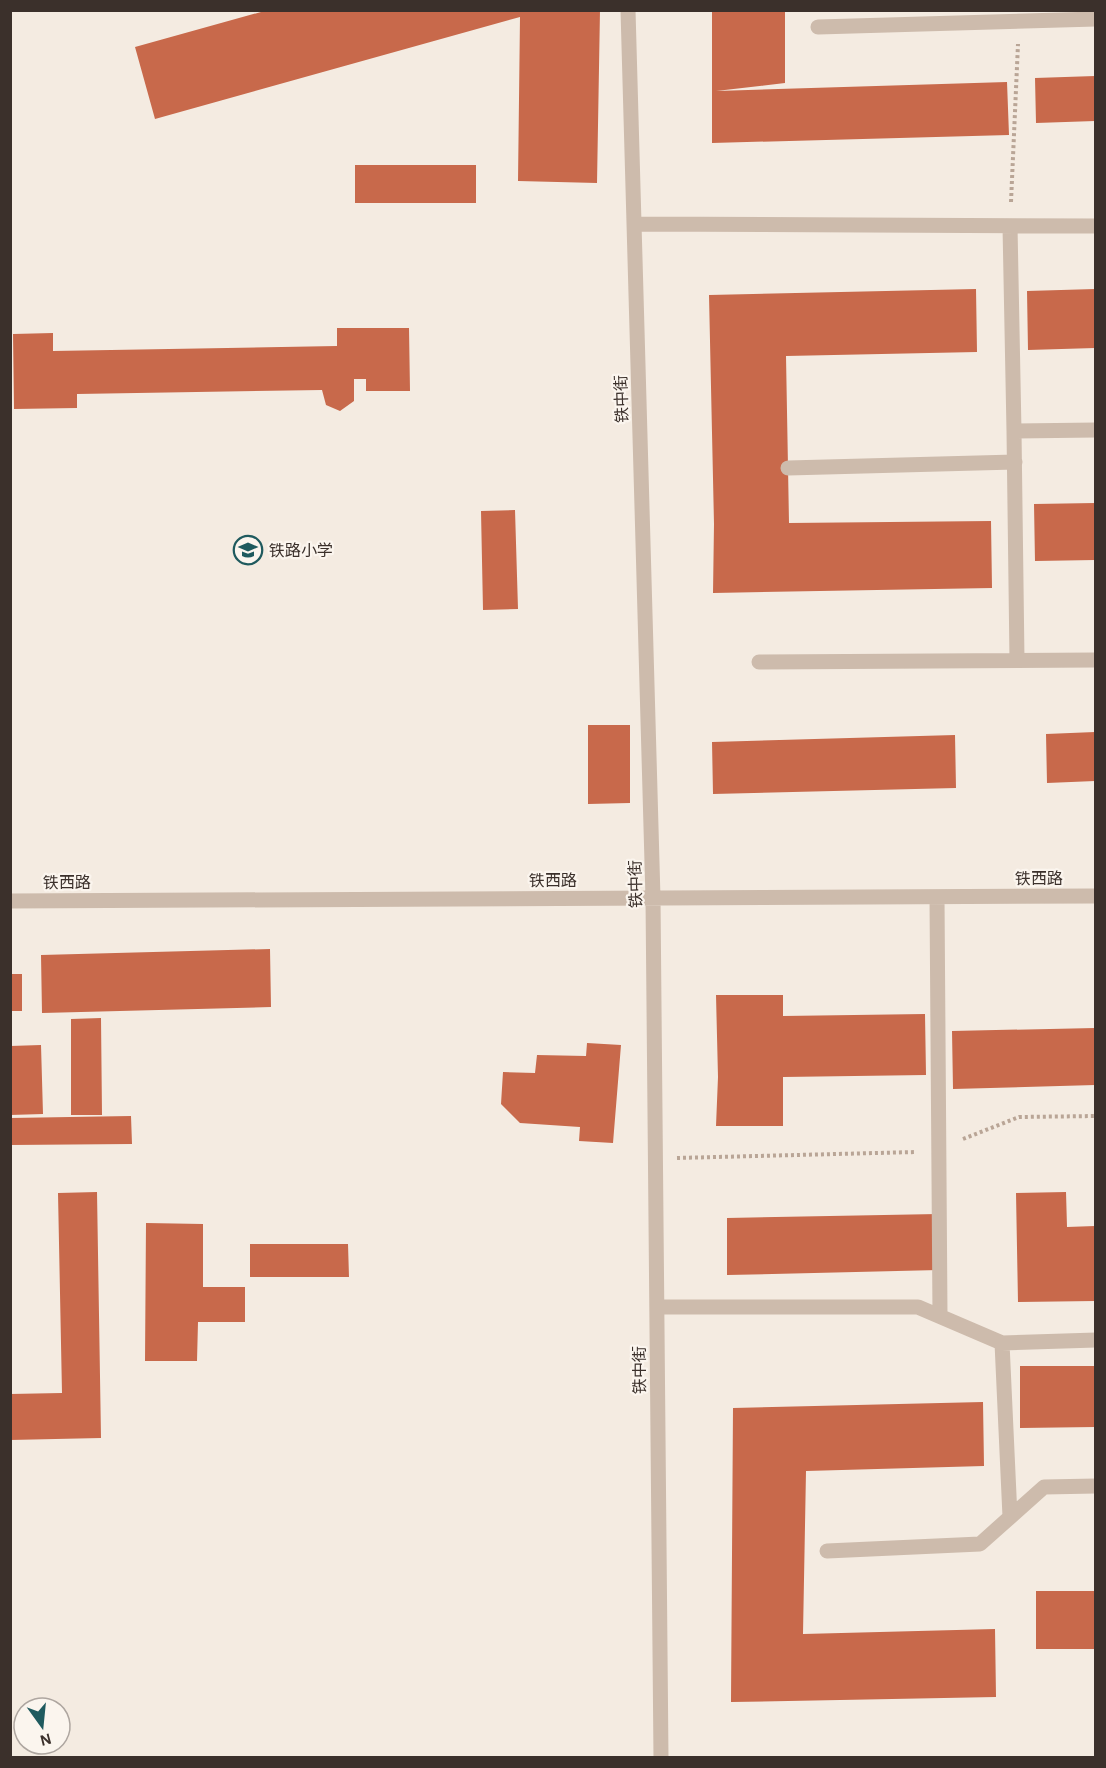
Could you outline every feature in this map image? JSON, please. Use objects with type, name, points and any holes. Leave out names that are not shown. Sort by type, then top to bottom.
[{"type":"street","name":"铁中街","points":[[628,10],[653,898],[661,1758]]},
{"type":"street","points":[[818,27],[1095,19]]},
{"type":"street","points":[[634,224],[1095,226]]},
{"type":"street","points":[[1010,226],[1017,660]]},
{"type":"street","points":[[1014,431],[1095,430]]},
{"type":"street","points":[[788,468],[1015,462]]},
{"type":"street","points":[[759,662],[1095,660]]},
{"type":"street","name":"铁西路","points":[[10,901],[1095,896]]},
{"type":"street","points":[[937,897],[940,1316]]},
{"type":"street","points":[[657,1307],[918,1307],[1002,1343],[1095,1340]]},
{"type":"street","points":[[1002,1343],[1010,1517]]},
{"type":"street","points":[[827,1551],[980,1544],[1044,1486],[1095,1486]]},
{"type":"path","points":[[1010,226],[1018,21]]},
{"type":"path","points":[[953,1143],[1019,1117],[1095,1116]]},
{"type":"path","points":[[656,1158],[919,1152]]},
{"type":"building","points":[[268,10],[600,10],[597,183],[518,181],[520,17],[155,119],[135,47]]},
{"type":"building","points":[[712,10],[785,10],[785,83],[716,91],[1007,82],[1009,135],[712,143]]},
{"type":"building","points":[[1095,76],[1095,121],[1036,123],[1035,78]]},
{"type":"building","points":[[355,165],[476,165],[476,203],[355,203]]},
{"type":"building","points":[[976,289],[977,352],[786,356],[789,523],[991,521],[992,588],[713,593],[714,524],[709,295]]},
{"type":"building","points":[[1095,289],[1095,348],[1028,350],[1027,291]]},
{"type":"building","points":[[337,328],[409,328],[410,391],[366,391],[366,379],[354,379],[354,401],[340,411],[326,405],[322,390],[77,394],[77,408],[14,409],[13,334],[53,333],[53,351],[337,346]]},
{"type":"building","points":[[1095,503],[1095,560],[1035,561],[1034,504]]},
{"type":"building","points":[[515,510],[518,609],[483,610],[481,511]]},
{"type":"building","points":[[588,725],[630,725],[630,803],[588,804]]},
{"type":"building","points":[[1095,732],[1095,781],[1047,783],[1046,734]]},
{"type":"building","points":[[955,735],[956,788],[713,794],[712,742]]},
{"type":"building","points":[[270,949],[271,1007],[42,1013],[41,955]]},
{"type":"building","points":[[10,974],[22,974],[22,1011],[10,1011]]},
{"type":"building","points":[[716,995],[783,995],[783,1016],[925,1014],[926,1075],[783,1077],[783,1126],[716,1126],[718,1077]]},
{"type":"building","points":[[101,1018],[102,1115],[71,1115],[71,1019]]},
{"type":"building","points":[[1095,1028],[1095,1085],[953,1089],[952,1031]]},
{"type":"building","points":[[587,1043],[621,1045],[613,1143],[579,1141],[580,1127],[520,1123],[501,1104],[503,1072],[535,1073],[537,1055],[586,1056]]},
{"type":"building","points":[[41,1045],[43,1114],[10,1115],[10,1046]]},
{"type":"building","points":[[131,1116],[132,1144],[10,1145],[10,1118]]},
{"type":"building","points":[[97,1192],[101,1438],[10,1440],[10,1394],[62,1393],[58,1193]]},
{"type":"building","points":[[1066,1192],[1067,1227],[1095,1226],[1095,1301],[1018,1302],[1016,1193]]},
{"type":"building","points":[[938,1214],[939,1270],[727,1275],[727,1218]]},
{"type":"building","points":[[146,1223],[203,1224],[203,1287],[245,1287],[245,1322],[198,1322],[197,1361],[145,1361]]},
{"type":"building","points":[[250,1244],[348,1244],[349,1277],[250,1277]]},
{"type":"building","points":[[1020,1366],[1095,1366],[1095,1427],[1020,1428]]},
{"type":"building","points":[[983,1402],[984,1466],[806,1471],[803,1634],[995,1629],[996,1697],[731,1702],[733,1408]]},
{"type":"building","points":[[1036,1591],[1095,1591],[1095,1649],[1036,1649]]},
{"type":"place","name":"铁路小学","points":[[248,550]]}]
